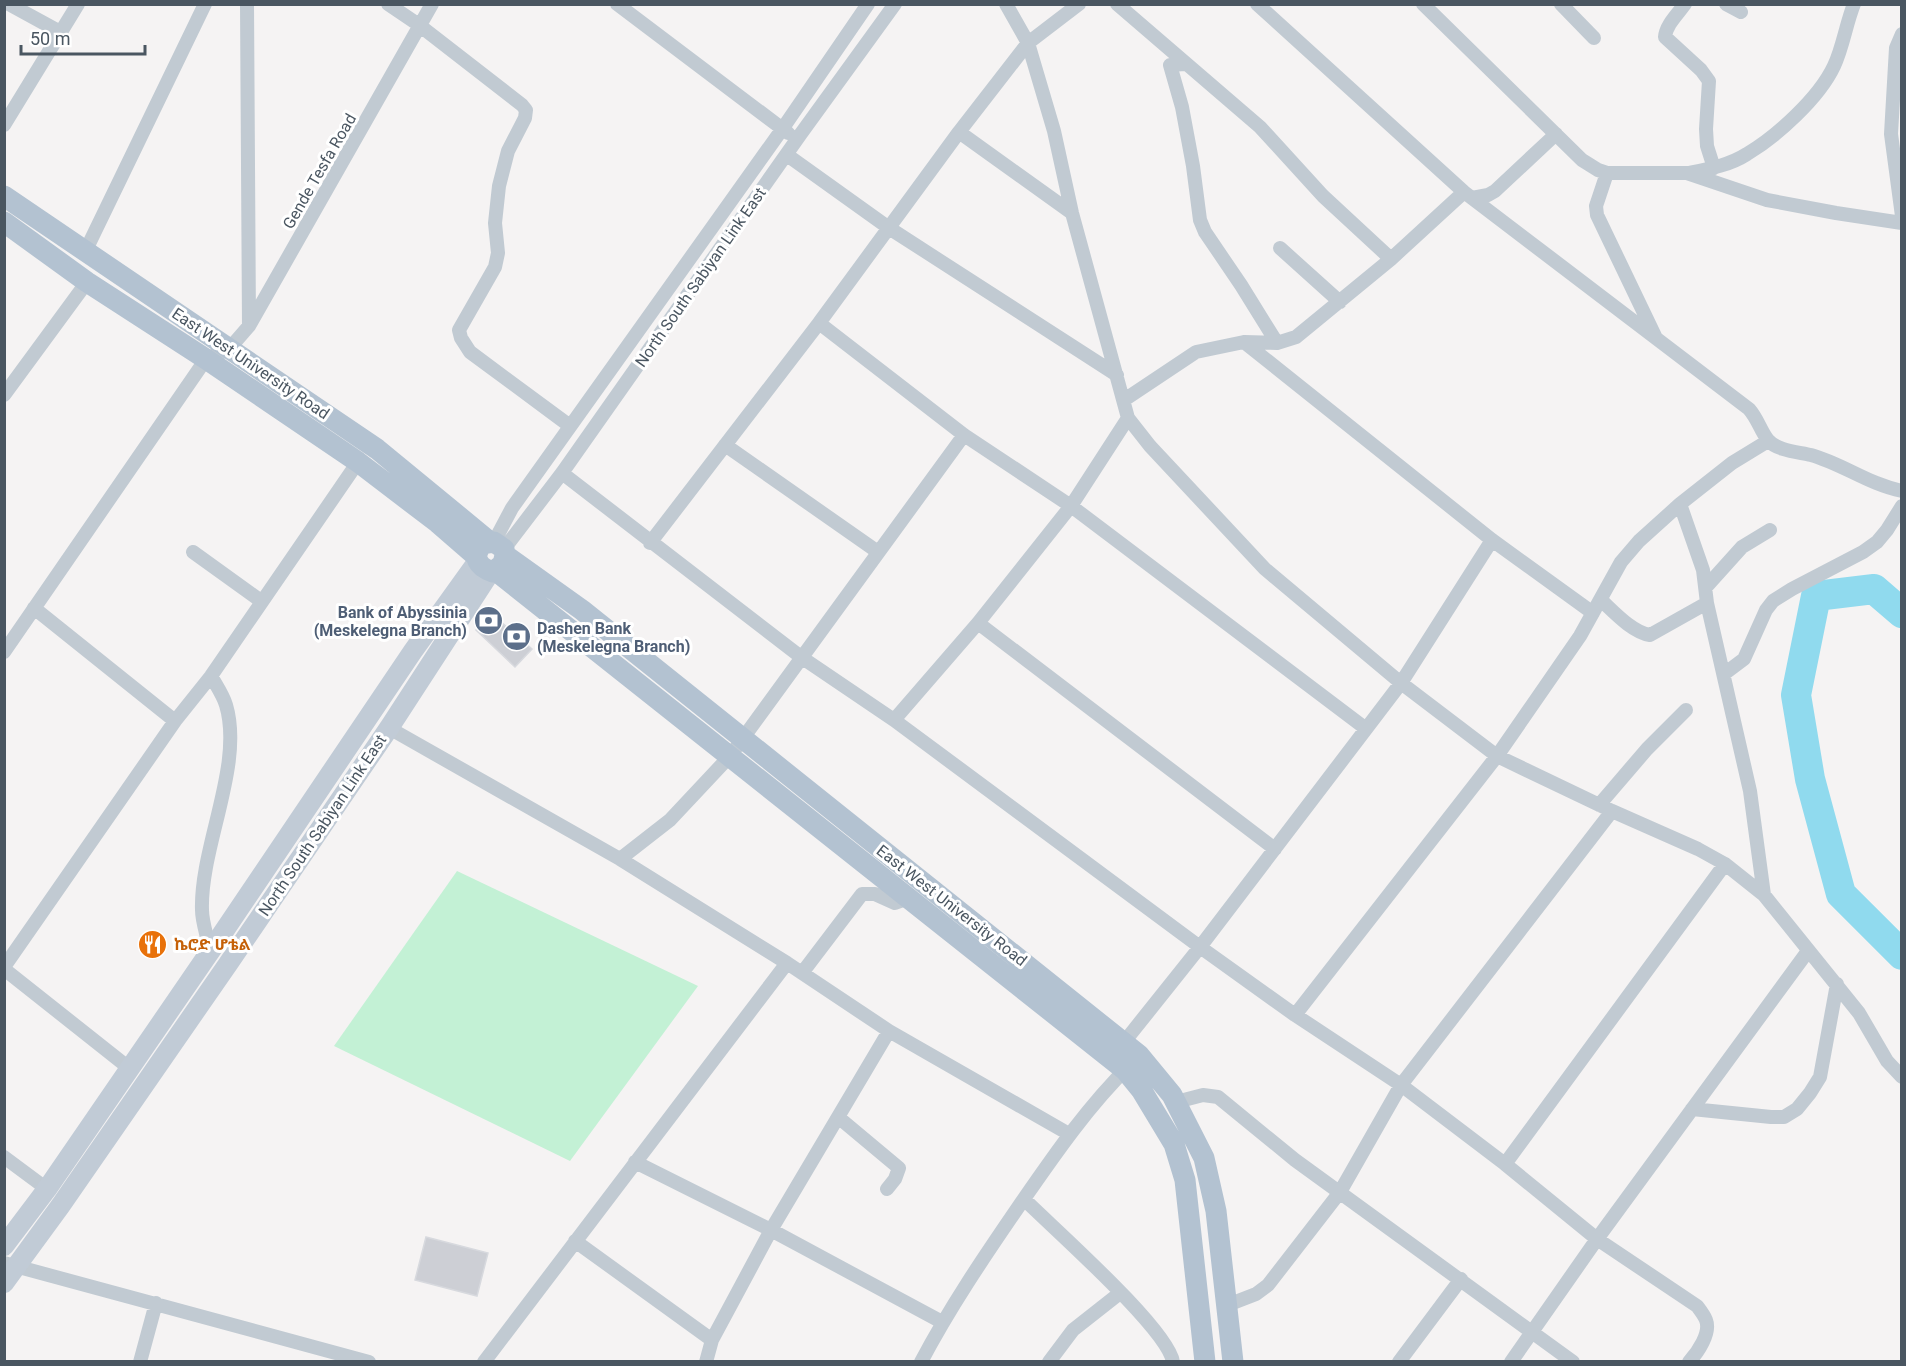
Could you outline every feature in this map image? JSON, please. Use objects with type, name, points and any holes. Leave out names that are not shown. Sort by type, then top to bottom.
[{"type":"main road","name":"East West University Road","points":[[4,196],[214,336],[229,349],[377,449],[492,556],[730,756],[909,898],[1130,1055],[1142,1091],[1174,1144],[1185,1180],[1205,1362]]},
{"type":"main road","name":"East West University Road","points":[[4,222],[87,282],[358,462],[438,523],[582,610],[1160,1078],[1176,1102],[1204,1158],[1216,1211],[1233,1362]]},
{"type":"main road","name":"North South Sabiyan Link East","points":[[8,1271],[61,1205],[389,728],[492,556]]},
{"type":"main road","name":"North South Sabiyan Link East","points":[[4,1246],[47,1189],[412,651],[492,556]]},
{"type":"main road","points":[[168,1011],[186,1024]]},
{"type":"street","points":[[9,4],[62,33]]},
{"type":"street","points":[[4,125],[78,4]]},
{"type":"street","points":[[85,252],[205,4]]},
{"type":"street","points":[[247,4],[249,326]]},
{"type":"street","points":[[388,4],[526,110],[525,118],[508,151],[499,186],[495,223],[498,253],[495,267],[459,330],[470,352],[570,426]]},
{"type":"street","name":"Gende Tesfa Road","points":[[229,349],[249,326],[432,4]]},
{"type":"street","points":[[617,4],[797,139]]},
{"type":"street","name":"North South Sabiyan Link East","points":[[492,556],[512,508],[783,128],[868,4]]},
{"type":"street","name":"North South Sabiyan Link East","points":[[492,556],[562,473],[895,4]]},
{"type":"street","points":[[1006,4],[1029,43],[1054,131],[1072,213],[1128,418],[1150,446],[1265,569],[1401,683],[1497,756],[1606,808],[1665,833],[1725,864],[1764,895],[1859,1013],[1887,1061],[1902,1077]]},
{"type":"street","points":[[650,543],[819,323],[958,132],[1029,43],[1079,4]]},
{"type":"street","points":[[1117,4],[1260,128],[1323,196],[1391,259]]},
{"type":"street","points":[[1257,4],[1468,195],[1749,409],[1757,418],[1768,441],[1777,446],[1825,460],[1882,487],[1902,491]]},
{"type":"street","points":[[1423,4],[1582,160],[1607,173],[1687,173],[1713,168],[1745,155],[1784,127],[1814,96],[1834,67],[1854,4]]},
{"type":"street","points":[[1561,4],[1594,39]]},
{"type":"street","points":[[1685,4],[1670,24],[1665,37],[1701,69],[1709,81],[1706,129],[1707,146],[1713,168]]},
{"type":"street","points":[[1726,4],[1741,12]]},
{"type":"street","points":[[1902,34],[1896,48],[1891,134],[1902,216]]},
{"type":"street","points":[[1185,64],[1170,64],[1182,107],[1200,220],[1205,232],[1242,285],[1277,343]]},
{"type":"street","points":[[958,132],[1072,213]]},
{"type":"street","points":[[1124,400],[1196,352],[1244,342],[1277,343],[1296,337],[1468,195],[1488,195],[1495,191],[1556,134]]},
{"type":"street","points":[[787,155],[889,228],[1117,375]]},
{"type":"street","points":[[1607,173],[1596,206],[1597,214],[1657,340]]},
{"type":"street","points":[[1687,173],[1767,200],[1902,223]]},
{"type":"street","points":[[1280,248],[1340,303]]},
{"type":"street","points":[[4,395],[87,282]]},
{"type":"street","points":[[819,323],[964,435],[1071,506],[1365,728]]},
{"type":"street","points":[[1244,342],[1492,540],[1643,634],[1650,635],[1707,603]]},
{"type":"street","points":[[4,652],[206,359],[229,349]]},
{"type":"street","points":[[894,720],[978,623],[1071,506],[1128,418]]},
{"type":"street","points":[[621,859],[670,820],[730,756],[964,435]]},
{"type":"street","points":[[1295,1015],[1497,756],[1580,636],[1621,562],[1680,504],[1732,463],[1768,441]]},
{"type":"street","points":[[724,445],[878,552]]},
{"type":"street","points":[[129,1068],[4,968],[175,722],[211,676],[358,462]]},
{"type":"street","points":[[562,473],[801,657],[894,720],[1295,1015],[1401,1085],[1505,1164],[1597,1239],[1697,1306],[1707,1321],[1706,1330],[1699,1351],[1689,1362]]},
{"type":"street","points":[[1680,504],[1703,570],[1707,603],[1750,791],[1764,895]]},
{"type":"street","points":[[1724,674],[1744,658],[1762,618],[1773,601],[1877,542],[1902,506]]},
{"type":"street","points":[[1706,587],[1742,547],[1770,530]]},
{"type":"street","points":[[921,1362],[942,1322],[1069,1134],[1130,1055],[1200,947],[1401,683],[1492,540]]},
{"type":"street","points":[[193,552],[261,601]]},
{"type":"street","points":[[34,608],[175,722]]},
{"type":"street","points":[[978,623],[1275,849]]},
{"type":"street","points":[[210,951],[202,912],[204,883],[230,747],[226,703],[211,676]]},
{"type":"street","points":[[1225,1306],[1256,1294],[1268,1285],[1340,1192],[1401,1085],[1647,749],[1686,710]]},
{"type":"street","points":[[389,728],[621,859],[787,963],[889,1031],[1069,1134]]},
{"type":"street","points":[[1505,1164],[1725,864]]},
{"type":"street","points":[[802,973],[862,894],[875,894],[895,903],[909,898]]},
{"type":"street","points":[[1511,1362],[1597,1239],[1808,951]]},
{"type":"street","points":[[484,1362],[787,963]]},
{"type":"street","points":[[1692,1109],[1784,1117],[1797,1109],[1820,1077],[1837,984]]},
{"type":"street","points":[[706,1362],[712,1340],[771,1230],[889,1031]]},
{"type":"street","points":[[1176,1102],[1203,1095],[1218,1097],[1295,1160],[1573,1362]]},
{"type":"street","points":[[838,1117],[899,1168],[895,1179],[887,1189]]},
{"type":"street","points":[[4,1157],[47,1189]]},
{"type":"street","points":[[636,1162],[771,1230],[942,1322]]},
{"type":"street","points":[[1024,1199],[1161,1336],[1172,1355],[1173,1362]]},
{"type":"street","points":[[575,1241],[712,1340]]},
{"type":"street","points":[[8,1271],[156,1304],[369,1362]]},
{"type":"street","points":[[1399,1362],[1461,1279]]},
{"type":"street","points":[[1049,1362],[1073,1330],[1120,1293]]},
{"type":"street","points":[[140,1362],[156,1304]]},
{"type":"green space","points":[[457,871],[698,986],[570,1161],[334,1046]]},
{"type":"building","points":[[496,620],[532,649],[515,667],[476,630],[486,621]]},
{"type":"building","points":[[426,1237],[488,1253],[477,1296],[415,1280]]},
{"type":"waterway","points":[[1902,613],[1874,589],[1816,596],[1796,695],[1810,779],[1841,894],[1902,955]]},
{"type":"place","name":"Bank of Abyssinia (Meskelegna Branch)","points":[[488,621]]},
{"type":"place","name":"Dashen Bank (Meskelegna Branch)","points":[[516,637]]},
{"type":"place","name":"ኬሮድ ሆቴል","points":[[153,944]]}]
